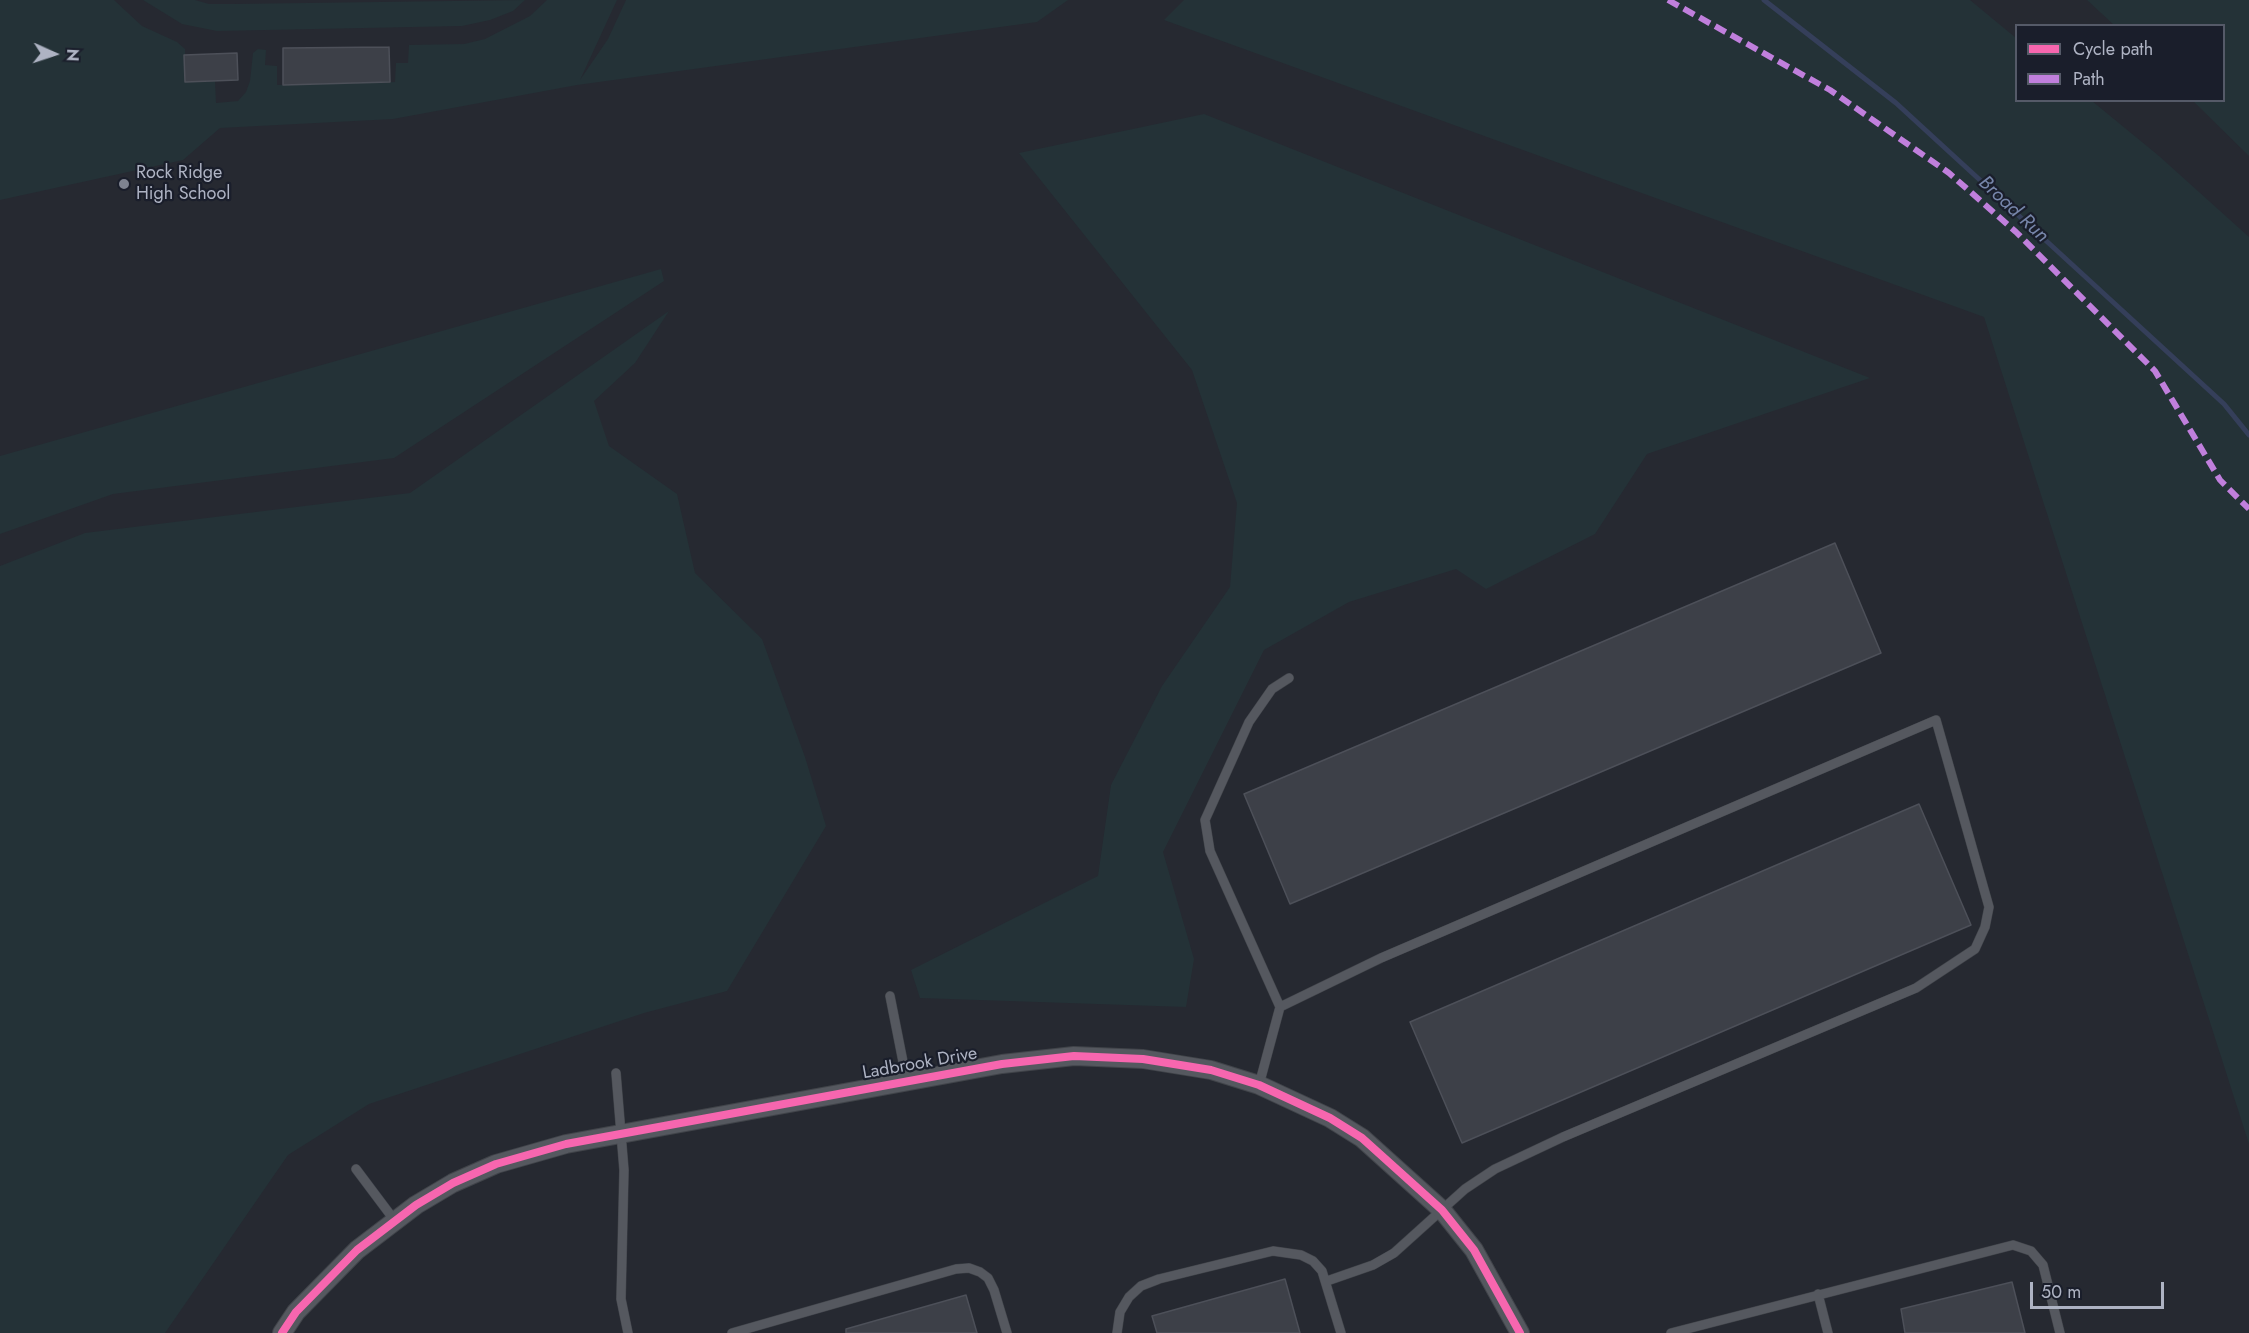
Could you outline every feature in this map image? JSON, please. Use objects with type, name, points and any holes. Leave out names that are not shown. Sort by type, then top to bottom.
[{"type":"street","name":"Ladbrook Drive","points":[[282,1333],[296,1312],[324,1281],[357,1250],[395,1221],[453,1183],[496,1164],[566,1144],[1002,1064],[1096,1056],[1182,1064],[1259,1085],[1330,1118],[1362,1138],[1442,1210],[1474,1250],[1520,1333]]},
{"type":"lane","points":[[1259,1085],[1280,1008],[1210,851],[1205,820],[1249,722],[1272,689],[1289,678]]},
{"type":"lane","points":[[1280,1008],[1381,958],[1936,720],[1989,907],[1985,927],[1975,949],[1916,988],[1563,1137],[1496,1169],[1465,1189],[1394,1252],[1373,1265],[1327,1281]]},
{"type":"lane","points":[[890,996],[907,1082]]},
{"type":"lane","points":[[616,1073],[624,1193],[621,1299],[628,1333]]},
{"type":"lane","points":[[356,1169],[395,1221]]},
{"type":"lane","points":[[1671,1333],[2013,1245],[2031,1251],[2043,1265],[2060,1333]]},
{"type":"lane","points":[[1117,1333],[1120,1312],[1129,1297],[1141,1286],[1273,1251],[1290,1252],[1313,1261],[1327,1281],[1341,1333]]},
{"type":"lane","points":[[732,1333],[945,1272],[969,1268],[988,1278],[1007,1333]]},
{"type":"lane","points":[[1818,1294],[1828,1333]]},
{"type":"shaded area","points":[[0,0],[114,0],[142,26],[177,42],[185,49],[185,82],[215,81],[216,103],[238,101],[246,92],[250,81],[253,53],[258,49],[266,50],[265,65],[277,66],[277,85],[395,82],[396,63],[408,63],[409,45],[464,44],[485,39],[530,16],[547,0],[617,0],[580,80],[608,39],[626,0],[1068,0],[1037,22],[577,85],[393,119],[220,128],[183,160],[0,200]]},
{"type":"shaded area","points":[[143,0],[195,0],[209,4],[233,4],[525,0],[513,11],[490,20],[462,26],[217,31],[182,24]]},
{"type":"shaded area","points":[[1184,0],[1970,0],[2015,37],[2015,102],[2093,102],[2159,156],[2249,237],[2249,1144],[1984,317],[1164,20]]},
{"type":"shaded area","points":[[2087,0],[2249,0],[2249,156],[2194,102],[2225,102],[2225,24],[2113,24]]},
{"type":"shaded area","points":[[1204,114],[1870,378],[1647,454],[1595,534],[1486,589],[1456,569],[1349,602],[1264,650],[1163,852],[1194,959],[1186,1007],[920,998],[911,970],[1098,876],[1111,785],[1162,686],[1230,587],[1237,503],[1192,370],[1019,153]]},
{"type":"shaded area","points":[[661,269],[664,281],[394,458],[113,494],[0,534],[0,456]]},
{"type":"shaded area","points":[[669,311],[635,363],[594,401],[609,446],[677,494],[695,573],[762,639],[805,757],[826,826],[727,991],[644,1013],[369,1104],[288,1155],[165,1333],[0,1333],[0,566],[85,533],[410,493]]},
{"type":"building","points":[[389,47],[390,82],[283,85],[283,48]]},
{"type":"building","points":[[237,53],[238,80],[185,82],[184,55]]},
{"type":"building","points":[[1835,543],[1881,653],[1290,904],[1244,794]]},
{"type":"building","points":[[1919,804],[1971,925],[1462,1143],[1410,1022]]},
{"type":"building","points":[[1285,1279],[1300,1333],[1157,1333],[1152,1316]]},
{"type":"building","points":[[2012,1282],[2025,1333],[1905,1333],[1901,1309]]},
{"type":"building","points":[[966,1295],[977,1333],[846,1333],[846,1329]]},
{"type":"waterway","name":"Broad Run","points":[[1764,0],[1896,103],[2224,404],[2249,435]]},
{"type":"marked path","points":[[1668,0],[1830,90],[1949,173],[2016,232],[2155,371],[2220,480],[2249,509]]},
{"type":"cycle path","points":[[282,1333],[296,1312],[357,1250],[416,1205],[453,1183],[496,1164],[566,1144],[1002,1064],[1074,1056],[1143,1059],[1211,1070],[1259,1085],[1330,1118],[1362,1138],[1442,1210],[1474,1250],[1520,1333]]},
{"type":"place","name":"Rock Ridge High School","points":[[124,184]]}]
